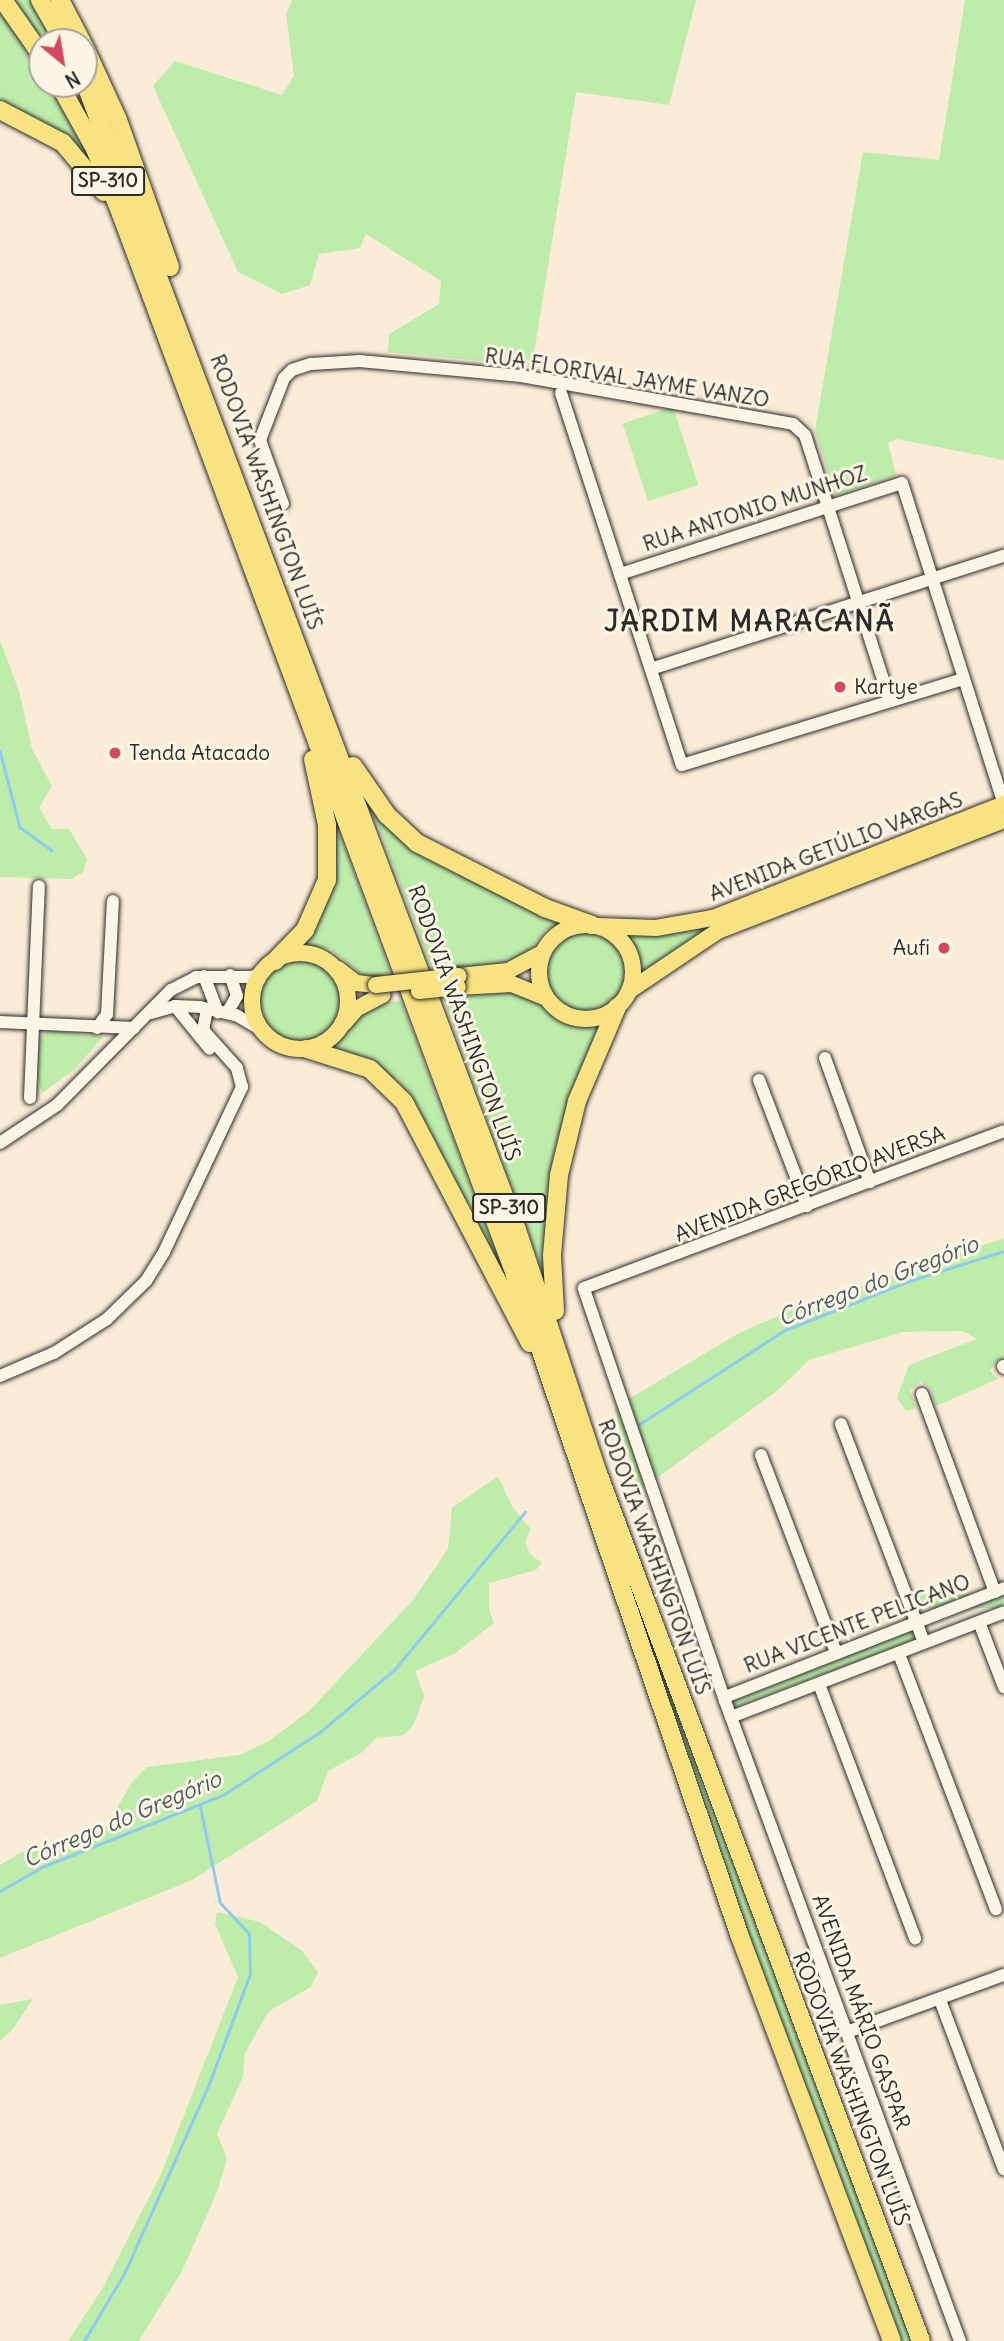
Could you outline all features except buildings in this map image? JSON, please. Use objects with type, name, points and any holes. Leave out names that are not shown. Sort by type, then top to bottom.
[{"type":"highway","points":[[3,0],[28,35]]},
{"type":"highway","points":[[40,0],[56,28]]},
{"type":"highway","points":[[61,0],[75,28]]},
{"type":"highway","points":[[98,77],[118,120],[152,212],[228,451]]},
{"type":"highway","name":"RODOVIA WASHINGTON LUÍS","points":[[68,98],[95,149],[146,282],[574,1440],[709,1847],[892,2341]]},
{"type":"highway","name":"RODOVIA WASHINGTON LUÍS","points":[[91,98],[228,451],[517,1230],[566,1376],[921,2341]]},
{"type":"highway","points":[[0,110],[48,132],[87,167],[111,206],[146,282]]},
{"type":"highway","points":[[306,665],[358,775],[401,830],[453,864],[595,926]]},
{"type":"highway","points":[[269,966],[314,915],[330,863],[327,825],[294,681]]},
{"type":"highway","points":[[566,1376],[552,1298],[555,1197],[578,1101],[617,1007]]},
{"type":"highway","points":[[307,1049],[370,1069],[404,1102],[528,1339],[574,1440]]},
{"type":"main road","name":"AVENIDA GETÚLIO VARGAS","points":[[595,926],[656,928],[713,918],[1004,804]]},
{"type":"main road","name":"AVENIDA GETÚLIO VARGAS","points":[[629,991],[736,923],[1003,825]]},
{"type":"main road","points":[[379,990],[321,1044],[307,1049],[282,1046],[262,1030],[252,1001],[269,966],[298,954],[331,965],[356,983],[379,990],[458,981],[508,971],[543,952],[563,931],[595,926],[624,944],[633,975],[629,991],[617,1007],[603,1016],[579,1018],[557,1010],[546,998],[540,983],[543,952]]},
{"type":"main road","points":[[331,965],[348,993],[342,1024]]},
{"type":"main road","points":[[458,981],[512,984],[546,998]]},
{"type":"street","name":"RUA FLORIVAL JAYME VANZO","points":[[283,505],[260,440],[284,378],[292,370],[311,364],[360,361],[521,376],[793,424],[805,435],[828,508]]},
{"type":"street","points":[[561,393],[682,765],[889,698],[962,679]]},
{"type":"street","name":"RUA ANTONIO MUNHOZ","points":[[620,573],[902,483],[932,579]]},
{"type":"street","points":[[828,508],[889,698]]},
{"type":"street","points":[[651,669],[1004,556]]},
{"type":"street","points":[[932,579],[1004,804]]},
{"type":"street","points":[[30,1098],[39,886]]},
{"type":"street","points":[[99,1028],[107,1014],[113,901]]},
{"type":"street","points":[[0,1143],[57,1105],[182,984],[204,976],[252,976],[269,966]]},
{"type":"street","points":[[0,1376],[81,1336],[146,1281],[242,1083],[237,1069],[203,1030],[218,1011],[237,996],[230,975]]},
{"type":"street","points":[[204,976],[218,1011]]},
{"type":"street","points":[[175,1006],[182,984]]},
{"type":"street","points":[[148,1015],[175,1006],[218,1011],[262,1030]]},
{"type":"street","points":[[175,1006],[229,1069],[239,1092]]},
{"type":"street","points":[[0,1022],[134,1028]]},
{"type":"street","points":[[99,1028],[115,1049]]},
{"type":"street","points":[[825,1058],[870,1181]]},
{"type":"street","points":[[759,1080],[807,1206]]},
{"type":"street","name":"AVENIDA GREGÓRIO AVERSA","points":[[725,1697],[584,1288],[631,1273],[1004,1130]]},
{"type":"street","points":[[922,1394],[1000,1590]]},
{"type":"street","points":[[841,1424],[924,1643]]},
{"type":"street","points":[[761,1455],[836,1652]]},
{"type":"street","name":"RUA VICENTE PELICANO","points":[[725,1697],[1000,1590]]},
{"type":"street","name":"RUA VICENTE PELICANO","points":[[731,1717],[1004,1612]]},
{"type":"street","points":[[979,1622],[1004,1687]]},
{"type":"street","points":[[899,1654],[996,1909]]},
{"type":"street","points":[[819,1684],[915,1938]]},
{"type":"street","name":"AVENIDA MÁRIO GASPAR","points":[[725,1697],[960,2341]]},
{"type":"street","points":[[847,2032],[1004,1975]]},
{"type":"street","points":[[940,2000],[1004,2169]]},
{"type":"green space","points":[[10,0],[33,0],[48,28],[31,28]]},
{"type":"green space","points":[[292,0],[696,0],[669,105],[576,92],[532,366],[388,352],[389,334],[439,304],[441,281],[366,234],[360,248],[319,254],[310,285],[282,294],[238,272],[153,86],[175,61],[282,95],[294,76],[286,14]]},
{"type":"green space","points":[[965,0],[1004,0],[1004,460],[896,439],[888,443],[896,475],[835,496],[815,430],[863,152],[939,160]]},
{"type":"green space","points":[[0,10],[28,51],[28,98],[58,98],[86,154],[47,125],[0,104]]},
{"type":"green space","points":[[673,407],[698,485],[648,501],[623,423]]},
{"type":"green space","points":[[0,640],[19,691],[32,749],[52,786],[39,808],[52,829],[69,829],[87,859],[83,872],[72,879],[0,877]]},
{"type":"green space","points":[[370,804],[391,825],[568,921],[545,930],[526,955],[512,963],[433,972]]},
{"type":"green space","points":[[336,824],[392,976],[366,978],[330,949],[296,946],[307,934]]},
{"type":"green space","points":[[712,923],[725,925],[639,980],[636,957],[620,935]]},
{"type":"green space","points":[[586,930],[609,937],[621,949],[628,972],[621,995],[609,1007],[586,1014],[563,1007],[551,995],[544,972],[551,949],[563,937]]},
{"type":"green space","points":[[301,961],[317,964],[330,973],[339,986],[342,1002],[339,1018],[330,1031],[317,1040],[301,1043],[285,1040],[272,1031],[263,1018],[260,1002],[263,986],[272,973],[285,964]]},
{"type":"green space","points":[[515,992],[534,1000],[568,1025],[607,1023],[582,1074],[546,1281],[442,995]]},
{"type":"green space","points":[[401,1001],[498,1262],[403,1086],[371,1060],[334,1047],[356,1017],[383,1003]]},
{"type":"green space","points":[[49,1030],[103,1037],[74,1070],[42,1093],[37,1076],[39,1038]]},
{"type":"green space","points":[[1004,1238],[1004,1360],[997,1360],[990,1371],[998,1379],[936,1406],[929,1387],[920,1382],[910,1390],[916,1408],[906,1411],[897,1398],[909,1365],[977,1339],[962,1331],[903,1332],[809,1360],[778,1390],[639,1491],[614,1408],[739,1333],[796,1308]]},
{"type":"green space","points":[[498,1476],[513,1508],[531,1529],[525,1542],[530,1554],[542,1563],[536,1570],[489,1583],[489,1610],[494,1623],[454,1654],[415,1671],[424,1696],[413,1726],[404,1735],[376,1738],[361,1753],[328,1771],[317,1801],[192,1880],[0,1958],[0,1865],[22,1852],[81,1848],[106,1827],[132,1782],[147,1767],[239,1755],[269,1741],[310,1710],[411,1602],[434,1570],[448,1548],[452,1508]]},
{"type":"green space","points":[[915,1594],[1004,1594],[1004,1608],[915,1608]]},
{"type":"green space","points":[[913,1628],[915,1640],[734,1707],[732,1699]]},
{"type":"green space","points":[[659,1655],[915,2341],[897,2341],[722,1871],[651,1658]]},
{"type":"green space","points":[[217,1912],[260,1922],[301,1950],[318,1972],[311,1987],[269,2011],[245,2053],[243,2077],[217,2134],[227,2159],[217,2192],[183,2269],[139,2341],[68,2341],[102,2289],[161,2174],[238,1977],[215,1924]]},
{"type":"green space","points":[[33,1999],[12,2030],[0,2041],[0,2005]]},
{"type":"waterway","points":[[0,751],[20,827],[52,850]]},
{"type":"waterway","name":"Córrego do Gregório","points":[[635,1427],[785,1330],[912,1280],[1004,1251]]},
{"type":"waterway","name":"Córrego do Gregório","points":[[0,1891],[42,1867],[223,1795],[320,1732],[395,1669],[525,1512]]},
{"type":"waterway","points":[[84,2341],[124,2274],[209,2084],[250,1974],[249,1934],[220,1903],[200,1807]]},
{"type":"place","name":"Kartye","points":[[840,687]]},
{"type":"place","name":"Tenda Atacado","points":[[115,753]]},
{"type":"place","name":"Aufi","points":[[944,948]]},
{"type":"district","name":"JARDIM MARACANÃ","points":[[750,621]]}]
